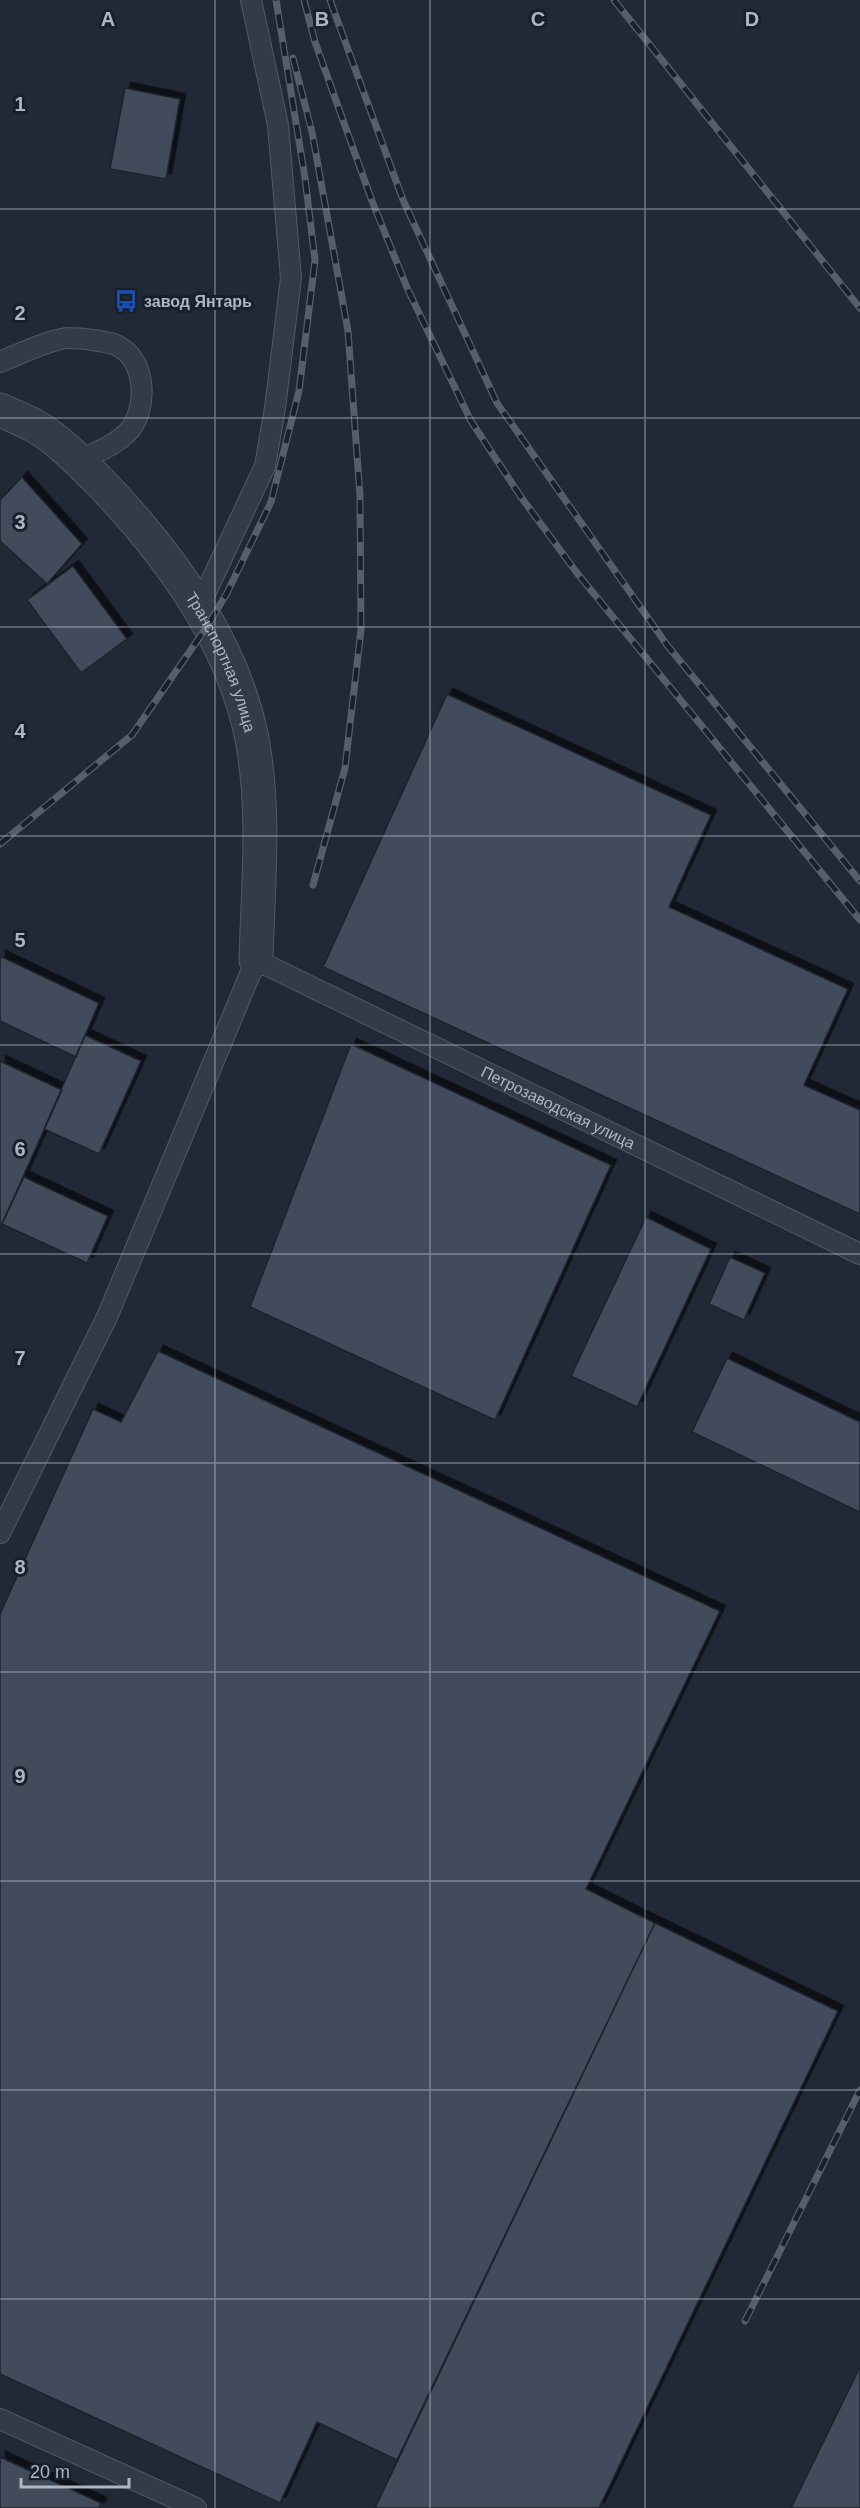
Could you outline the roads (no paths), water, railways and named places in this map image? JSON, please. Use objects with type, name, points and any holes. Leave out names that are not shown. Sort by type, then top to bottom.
[{"type":"street","name":"Транспортная улица","points":[[0,410],[34,425],[78,460],[121,503],[186,586],[224,657],[250,734],[259,800],[256,960]]},
{"type":"lane","points":[[198,609],[265,466],[275,408],[291,278],[278,125],[251,0]]},
{"type":"lane","points":[[0,362],[68,337],[117,345],[136,363],[143,389],[139,411],[128,432],[108,447],[78,460]]},
{"type":"lane","points":[[0,1533],[107,1317],[256,960]]},
{"type":"lane","name":"Петрозаводская улица","points":[[256,960],[860,1254]]},
{"type":"lane","points":[[0,2419],[196,2508]]},
{"type":"railway","points":[[0,844],[132,735],[208,625],[227,593],[271,502],[299,391],[315,260],[305,178],[276,0]]},
{"type":"railway","points":[[304,0],[315,42],[372,201],[408,290],[471,421],[521,497],[577,573],[860,920]]},
{"type":"railway","points":[[330,0],[403,200],[497,403],[667,645],[860,881]]},
{"type":"railway","points":[[614,0],[860,308]]},
{"type":"railway","points":[[293,58],[312,132],[348,331],[360,496],[361,630],[345,768],[313,885]]},
{"type":"railway","points":[[745,2321],[860,2090]]},
{"type":"place","name":"завод Янтарь","points":[[126,301]]}]
